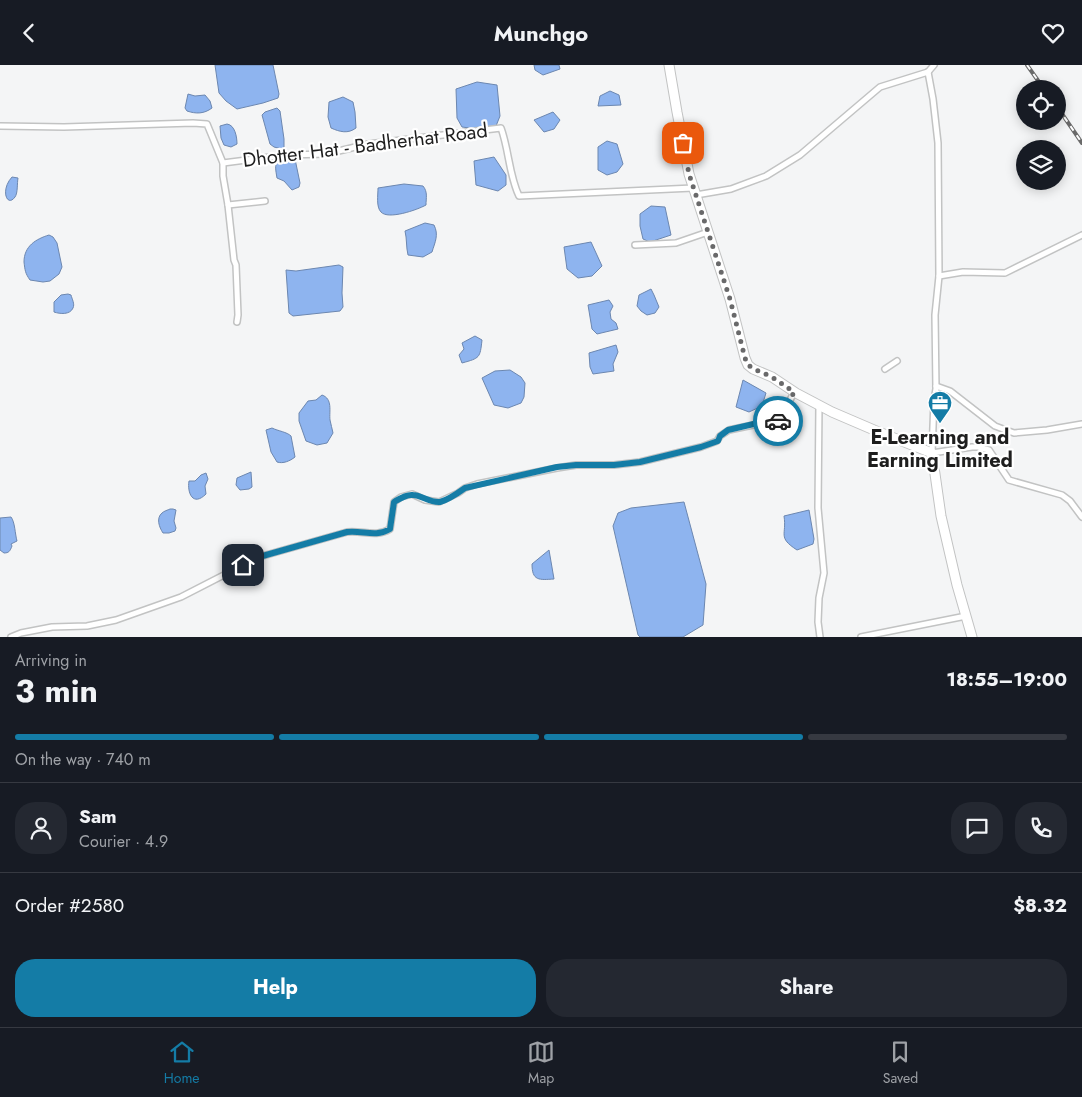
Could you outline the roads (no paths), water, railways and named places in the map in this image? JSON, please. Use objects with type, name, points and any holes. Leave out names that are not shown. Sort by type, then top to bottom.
[{"type":"highway","points":[[669,65],[676,112],[689,174],[730,299],[748,365],[819,405],[874,430],[932,453],[941,516],[956,585],[972,637]]},
{"type":"street","points":[[695,191],[731,189],[766,176],[800,155],[880,87],[928,72],[934,65]]},
{"type":"street","points":[[928,72],[938,143],[940,276],[935,315],[936,388],[932,453],[972,447],[989,450],[1009,480],[1062,495],[1070,501],[1082,517]]},
{"type":"street","points":[[0,126],[64,127],[207,124],[223,163],[223,176],[236,265],[237,322]]},
{"type":"street","name":"Dhotter Hat - Badherhat Road","points":[[223,163],[286,155],[326,153],[368,144],[501,128],[514,187],[519,197],[695,191]]},
{"type":"street","points":[[228,205],[265,201]]},
{"type":"street","points":[[635,245],[676,243],[708,232]]},
{"type":"street","points":[[940,276],[964,272],[1005,273],[1082,235]]},
{"type":"street","points":[[885,369],[897,361]]},
{"type":"street","points":[[936,388],[950,391],[995,426],[1014,433],[1082,424]]},
{"type":"street","points":[[12,637],[21,633],[52,627],[87,627],[116,620],[181,597],[259,557],[347,532],[355,531],[376,535],[385,532],[390,529],[394,502],[401,497],[412,494],[426,500],[439,502],[465,488],[557,467],[640,462],[701,447],[718,441],[720,436],[728,430],[758,423],[780,421],[794,392]]},
{"type":"street","points":[[819,405],[818,509],[824,573],[819,598],[818,622],[820,637]]},
{"type":"street","points":[[861,637],[966,616]]},
{"type":"water","points":[[215,65],[273,65],[279,94],[278,98],[237,109],[219,93]]},
{"type":"water","points":[[534,65],[559,65],[560,69],[543,75],[535,70]]},
{"type":"water","points":[[477,82],[497,85],[500,116],[496,126],[485,130],[462,127],[457,118],[456,89]]},
{"type":"water","points":[[610,91],[619,95],[621,105],[598,106],[600,96]]},
{"type":"water","points":[[188,94],[195,96],[205,95],[210,101],[212,108],[200,113],[187,111],[185,108]]},
{"type":"water","points":[[343,97],[353,102],[355,112],[356,128],[347,132],[331,128],[328,117],[329,102]]},
{"type":"water","points":[[277,108],[280,111],[284,139],[284,147],[282,149],[270,144],[262,115]]},
{"type":"water","points":[[553,112],[560,120],[554,129],[544,132],[534,120]]},
{"type":"water","points":[[227,124],[234,129],[237,138],[237,144],[231,147],[224,145],[221,138],[220,126]]},
{"type":"water","points":[[607,141],[617,144],[623,164],[617,172],[607,175],[598,170],[598,147]]},
{"type":"water","points":[[291,157],[295,159],[300,183],[299,187],[292,190],[284,181],[277,178],[276,168],[279,161]]},
{"type":"water","points":[[494,157],[506,175],[506,185],[498,191],[476,185],[474,161]]},
{"type":"water","points":[[12,177],[18,178],[17,191],[15,197],[9,200],[6,196],[6,187]]},
{"type":"water","points":[[404,184],[423,186],[426,193],[426,205],[410,212],[396,215],[381,212],[378,204],[378,188]]},
{"type":"water","points":[[651,206],[665,207],[671,235],[650,242],[643,239],[640,214]]},
{"type":"water","points":[[425,223],[434,225],[436,232],[432,252],[423,257],[408,255],[405,231]]},
{"type":"water","points":[[49,235],[57,243],[62,267],[59,274],[50,281],[30,280],[26,273],[24,262],[28,247],[35,241]]},
{"type":"water","points":[[591,242],[602,266],[592,276],[578,278],[567,269],[564,247]]},
{"type":"water","points":[[339,265],[343,267],[343,307],[340,311],[293,316],[289,313],[286,270],[296,271]]},
{"type":"water","points":[[651,289],[659,307],[655,313],[647,315],[637,306],[639,295]]},
{"type":"water","points":[[61,295],[71,295],[74,303],[72,310],[65,313],[54,312],[54,302]]},
{"type":"water","points":[[609,300],[613,306],[610,312],[611,319],[616,323],[618,329],[597,334],[592,329],[588,305]]},
{"type":"water","points":[[475,336],[482,340],[480,354],[472,360],[462,363],[459,355],[464,349],[462,343]]},
{"type":"water","points":[[616,345],[618,352],[613,364],[614,371],[593,374],[590,367],[589,353]]},
{"type":"water","points":[[510,370],[521,377],[525,383],[524,397],[521,403],[508,408],[494,405],[482,378],[495,371]]},
{"type":"water","points":[[743,380],[766,393],[762,406],[749,412],[736,407]]},
{"type":"water","points":[[322,395],[329,402],[333,433],[327,443],[317,445],[306,441],[299,421],[299,413],[308,401],[316,400]]},
{"type":"water","points":[[272,428],[291,436],[295,457],[291,460],[282,463],[277,462],[271,452],[266,430]]},
{"type":"water","points":[[251,472],[252,487],[240,490],[236,485],[237,478]]},
{"type":"water","points":[[206,473],[208,479],[205,486],[206,494],[201,498],[194,499],[190,494],[189,481],[195,481]]},
{"type":"water","points":[[684,502],[706,584],[703,625],[683,637],[640,637],[613,526],[618,513],[631,508]]},
{"type":"water","points":[[170,509],[176,510],[174,521],[176,528],[175,531],[163,533],[159,525],[159,517],[163,512]]},
{"type":"water","points":[[809,510],[814,539],[813,544],[797,550],[785,539],[784,516]]},
{"type":"water","points":[[11,517],[17,541],[11,544],[12,546],[7,553],[4,553],[0,550],[0,518]]},
{"type":"water","points":[[549,550],[554,579],[537,578],[533,574],[532,564]]},
{"type":"railway","points":[[1027,65],[1038,80]]},
{"type":"railway","points":[[1066,120],[1082,143]]},
{"type":"place","name":"E-Learning and Earning Limited","points":[[940,424]]}]
